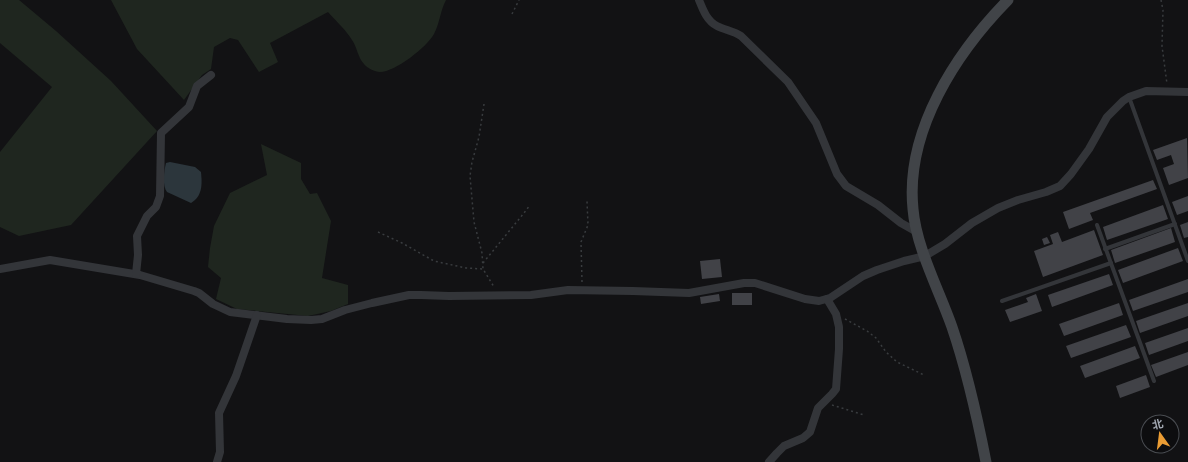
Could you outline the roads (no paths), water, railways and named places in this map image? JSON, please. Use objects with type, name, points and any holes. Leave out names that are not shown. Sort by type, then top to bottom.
[{"type":"street","points":[[699,0],[710,21],[716,26],[735,32],[741,36],[788,82],[816,123],[837,174],[846,186],[878,205],[901,223],[917,232]]},
{"type":"street","points":[[986,462],[979,426],[959,347],[917,232],[913,209],[913,175],[918,146],[929,115],[943,87],[963,54],[989,20],[1008,0]]},
{"type":"street","points":[[136,274],[138,255],[137,236],[147,216],[156,206],[160,196],[161,133],[189,107],[197,86],[211,75]]},
{"type":"street","points":[[0,269],[50,260],[136,274],[194,290],[213,304],[230,312],[287,319],[311,320],[322,319],[351,308],[409,295],[500,296],[531,295],[557,291],[583,290],[689,293],[744,283],[756,283],[763,284],[805,299],[819,301],[827,299],[863,276],[877,270],[925,256],[945,244],[972,223],[998,208],[1060,186],[1071,174],[1110,114],[1122,101],[1128,97],[1146,91],[1188,92]]},
{"type":"street","points":[[769,462],[784,446],[803,438],[810,432],[817,412],[836,389],[839,327],[836,314],[827,299]]},
{"type":"street","points":[[217,462],[220,452],[219,414],[236,376],[257,315]]},
{"type":"lane","points":[[1128,97],[1188,261]]},
{"type":"lane","points":[[1105,249],[1175,224]]},
{"type":"lane","points":[[1097,225],[1154,381]]},
{"type":"lane","points":[[1002,301],[1111,264]]}]
